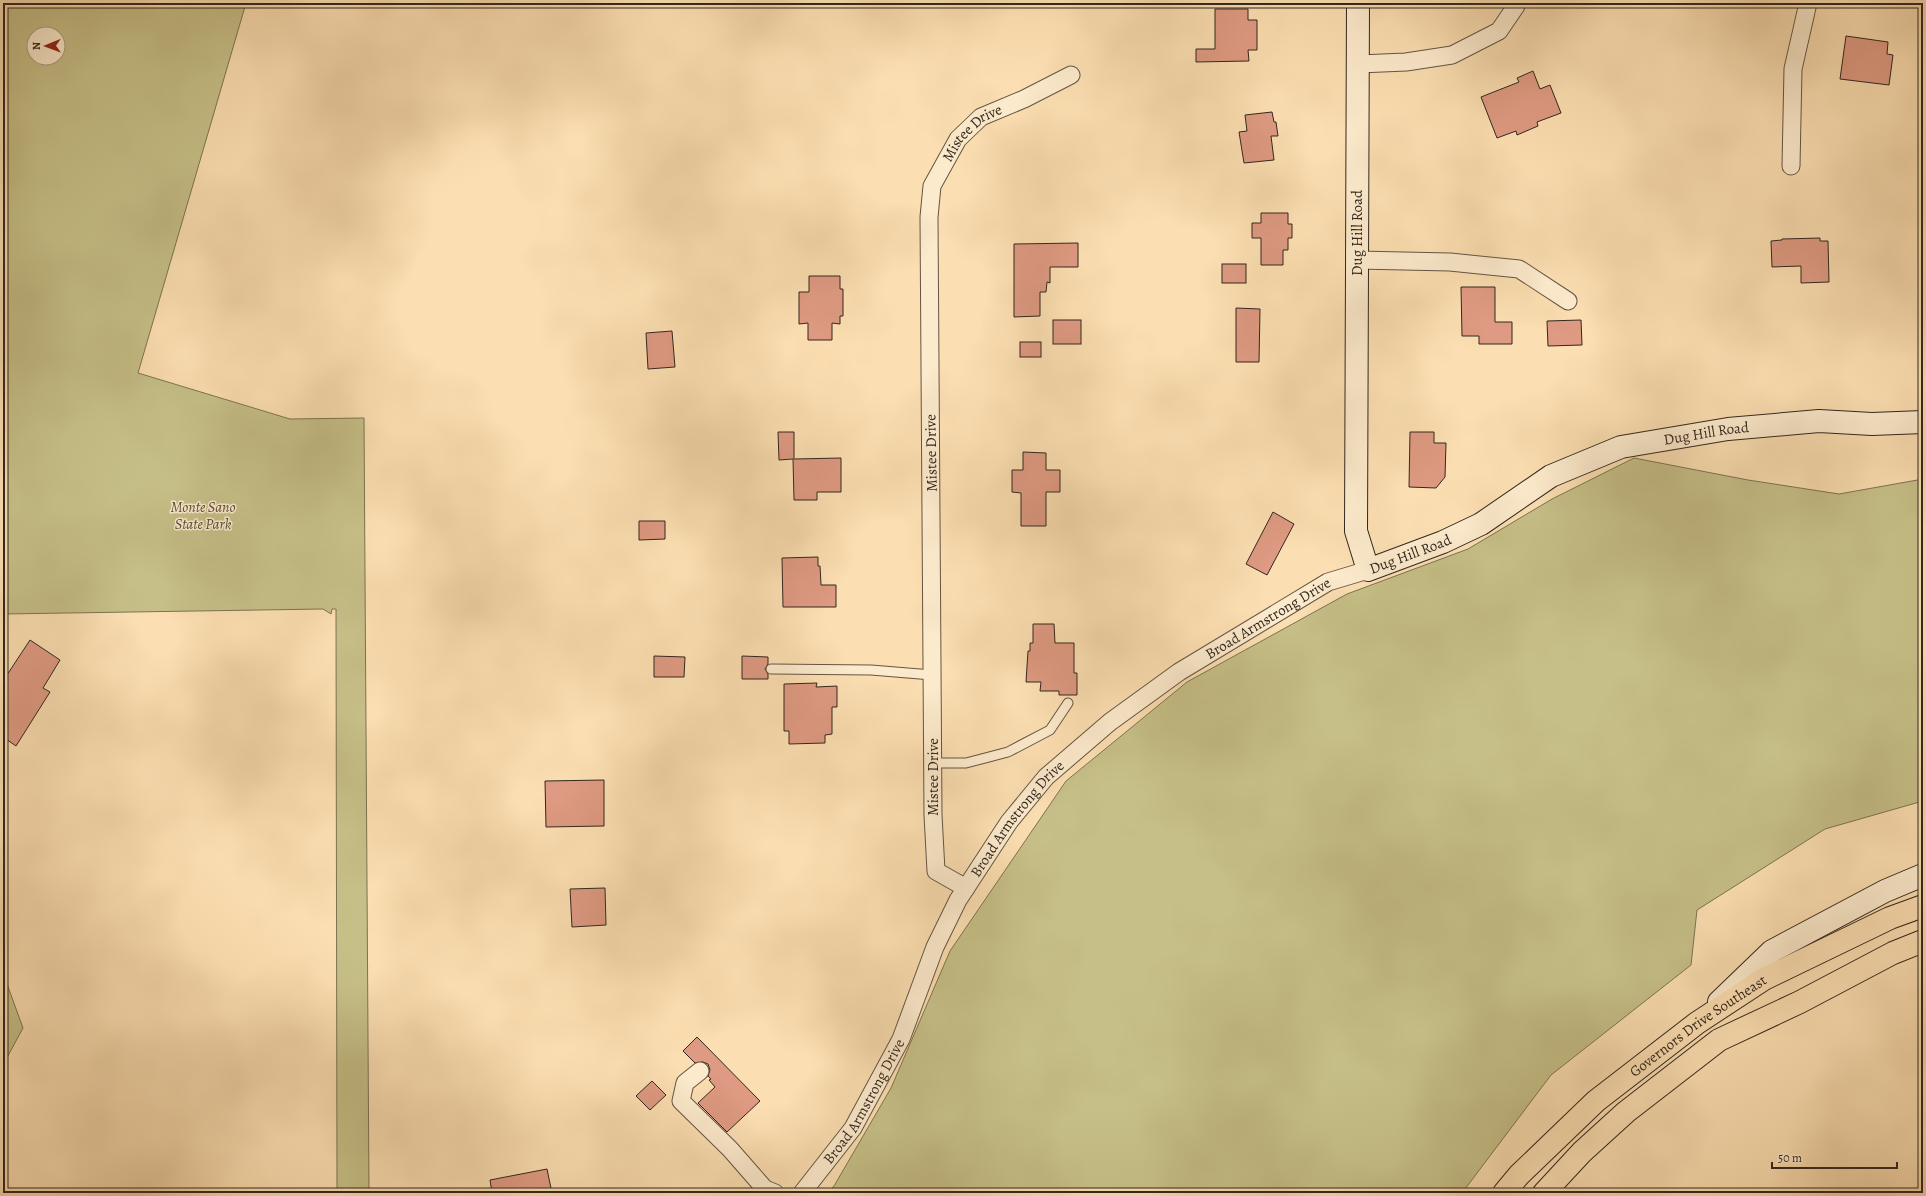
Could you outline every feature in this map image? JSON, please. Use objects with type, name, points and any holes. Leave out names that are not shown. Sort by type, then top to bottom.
[{"type":"highway","name":"Governors Drive Southeast","points":[[1504,1193],[1519,1175],[1596,1101],[1697,1023],[1764,979],[1890,918],[1923,906]]},
{"type":"highway","name":"Governors Drive Southeast","points":[[1544,1193],[1582,1152],[1626,1112],[1719,1040],[1800,1002],[1893,953],[1923,941]]},
{"type":"street","name":"Dug Hill Road","points":[[1358,3],[1359,64],[1356,531],[1368,570],[1443,542],[1481,524],[1551,476],[1621,447],[1728,429],[1819,421],[1872,424],[1923,422]]},
{"type":"street","points":[[1791,166],[1793,69],[1808,3]]},
{"type":"street","points":[[1359,64],[1406,62],[1452,55],[1499,31],[1516,6]]},
{"type":"street","name":"Mistee Drive","points":[[966,888],[936,871],[932,815],[929,217],[932,186],[958,140],[981,117],[1024,99],[1071,75]]},
{"type":"street","points":[[1357,260],[1450,262],[1519,269],[1568,301]]},
{"type":"street","name":"Broad Armstrong Drive","points":[[802,1193],[853,1128],[901,1039],[935,947],[966,888],[1009,822],[1046,777],[1110,722],[1179,672],[1328,582],[1368,570]]},
{"type":"street","points":[[1697,1023],[1772,951],[1885,891],[1923,875]]},
{"type":"street","points":[[700,1070],[685,1083],[680,1101],[730,1149],[765,1189],[775,1193]]},
{"type":"lane","points":[[771,669],[871,670],[932,675]]},
{"type":"lane","points":[[932,763],[966,763],[1008,752],[1050,730],[1068,703]]},
{"type":"green space","name":"Monte Sano State Park","points":[[3,3],[246,3],[138,373],[290,419],[364,418],[369,1193],[337,1193],[336,609],[332,609],[331,614],[323,609],[3,614]]},
{"type":"green space","points":[[1634,458],[1748,480],[1839,494],[1923,479],[1923,801],[1825,829],[1697,910],[1691,965],[1551,1075],[1462,1193],[827,1193],[834,1186],[891,1088],[950,951],[1066,781],[1187,682],[1347,594],[1468,549],[1552,499]]},
{"type":"green space","points":[[3,973],[23,1028],[3,1065]]},
{"type":"building","points":[[1215,9],[1248,9],[1248,20],[1257,20],[1257,50],[1248,50],[1249,61],[1196,62],[1196,49],[1215,49]]},
{"type":"building","points":[[1846,36],[1888,42],[1887,54],[1893,55],[1889,85],[1840,79]]},
{"type":"building","points":[[1533,71],[1540,89],[1550,85],[1561,113],[1537,122],[1538,126],[1517,135],[1516,131],[1497,138],[1481,97],[1519,82],[1517,78]]},
{"type":"building","points":[[1272,112],[1274,122],[1276,122],[1278,136],[1271,136],[1274,160],[1244,163],[1239,132],[1247,131],[1245,115]]},
{"type":"building","points":[[1261,213],[1288,213],[1288,224],[1292,224],[1292,238],[1288,238],[1288,250],[1283,250],[1283,265],[1261,265],[1261,238],[1252,238],[1252,223],[1261,223]]},
{"type":"building","points":[[1820,238],[1820,241],[1828,241],[1829,282],[1801,283],[1801,266],[1772,267],[1771,241],[1782,239]]},
{"type":"building","points":[[1078,243],[1078,267],[1050,267],[1050,283],[1047,282],[1046,292],[1040,292],[1040,316],[1014,317],[1014,244]]},
{"type":"building","points":[[1222,264],[1246,264],[1246,283],[1222,283]]},
{"type":"building","points":[[809,276],[840,276],[840,289],[843,289],[843,316],[840,316],[840,324],[832,323],[832,340],[808,340],[808,323],[799,324],[799,292],[809,292]]},
{"type":"building","points":[[1461,287],[1495,287],[1495,322],[1512,322],[1512,344],[1479,344],[1479,336],[1462,336]]},
{"type":"building","points":[[1236,308],[1260,309],[1259,362],[1236,362]]},
{"type":"building","points":[[1053,320],[1081,320],[1081,344],[1053,344]]},
{"type":"building","points":[[1581,320],[1582,345],[1548,346],[1547,321]]},
{"type":"building","points":[[672,331],[675,367],[648,369],[646,333]]},
{"type":"building","points":[[1020,342],[1041,342],[1041,357],[1020,357]]},
{"type":"building","points":[[778,432],[794,432],[794,459],[841,458],[841,492],[817,492],[817,500],[794,500],[793,459],[779,460]]},
{"type":"building","points":[[1410,432],[1434,432],[1434,443],[1446,443],[1445,477],[1436,488],[1409,487]]},
{"type":"building","points":[[1023,452],[1046,453],[1046,470],[1060,470],[1060,492],[1046,492],[1046,526],[1021,526],[1021,493],[1012,492],[1012,470],[1023,470]]},
{"type":"building","points":[[1273,512],[1294,524],[1267,575],[1246,564]]},
{"type":"building","points":[[639,521],[665,521],[665,539],[639,540]]},
{"type":"building","points":[[818,557],[821,585],[836,585],[836,607],[783,607],[782,558]]},
{"type":"building","points":[[1033,624],[1054,624],[1055,643],[1074,643],[1074,673],[1077,673],[1077,695],[1059,695],[1059,691],[1040,691],[1041,682],[1026,682],[1028,651],[1030,651],[1030,643],[1033,643]]},
{"type":"building","points":[[30,640],[60,660],[43,688],[50,692],[16,746],[3,737],[3,681]]},
{"type":"building","points":[[654,656],[685,657],[684,677],[654,677]]},
{"type":"building","points":[[742,656],[768,657],[768,664],[765,669],[768,674],[768,679],[742,679]]},
{"type":"building","points":[[817,683],[816,687],[837,686],[837,707],[832,707],[832,734],[825,735],[825,743],[789,744],[789,731],[784,731],[784,684]]},
{"type":"building","points":[[604,780],[604,826],[546,827],[545,781]]},
{"type":"building","points":[[605,888],[606,925],[572,927],[570,889]]},
{"type":"building","points":[[697,1037],[760,1101],[727,1132],[698,1103],[715,1087],[709,1080],[711,1079],[708,1076],[710,1070],[708,1064],[703,1062],[695,1063],[683,1051]]},
{"type":"building","points":[[652,1081],[666,1095],[650,1110],[636,1096]]},
{"type":"building","points":[[547,1169],[552,1193],[492,1193],[490,1180]]}]
